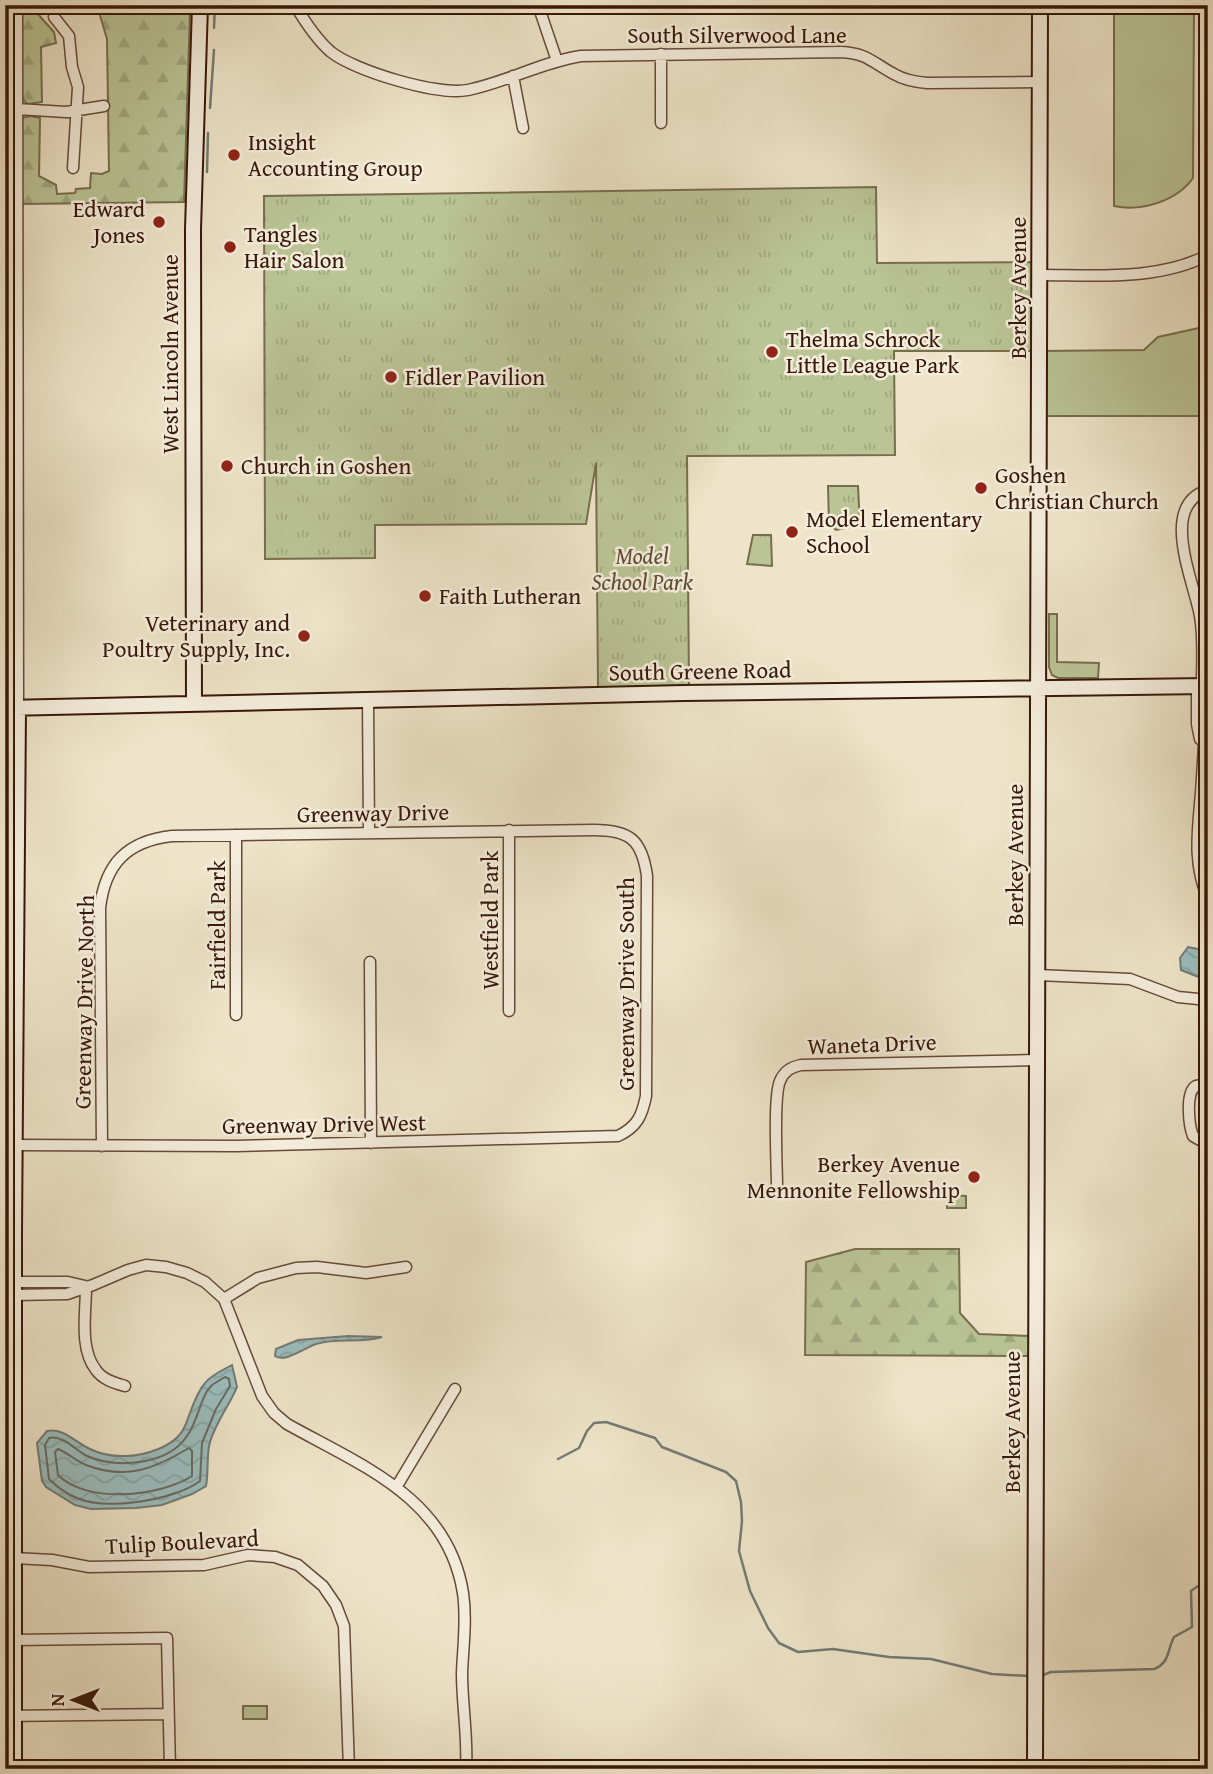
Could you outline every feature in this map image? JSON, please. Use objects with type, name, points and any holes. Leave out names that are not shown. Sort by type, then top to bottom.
[{"type":"street","points":[[14,1769],[10,1716],[14,1640],[14,1289],[10,1231],[15,1145],[11,891],[11,196],[17,109],[17,5]]},
{"type":"street","name":"West Lincoln Avenue","points":[[194,704],[193,247],[200,5]]},
{"type":"street","name":"South Silverwood Lane","points":[[295,5],[321,42],[338,57],[353,65],[425,87],[452,91],[472,89],[557,61],[581,56],[661,54],[851,52],[870,57],[892,73],[915,82],[1040,82]]},
{"type":"street","points":[[538,5],[557,61]]},
{"type":"street","name":"Berkey Avenue","points":[[1035,1769],[1040,5]]},
{"type":"street","points":[[54,17],[71,42],[72,67],[78,87],[73,168]]},
{"type":"street","points":[[661,54],[661,123]]},
{"type":"street","points":[[513,76],[523,128]]},
{"type":"street","points":[[17,109],[56,112],[104,106]]},
{"type":"street","points":[[1040,275],[1145,272],[1184,265],[1208,256]]},
{"type":"street","points":[[1208,490],[1192,498],[1185,507],[1183,519],[1185,561],[1202,625],[1206,724],[1202,750],[1203,820],[1197,865],[1208,899]]},
{"type":"street","name":"South Greene Road","points":[[11,708],[368,699],[1203,686]]},
{"type":"street","points":[[368,699],[369,833]]},
{"type":"street","name":"Westfield Park","points":[[509,830],[509,1011]]},
{"type":"street","name":"Greenway Drive","points":[[117,862],[133,847],[158,838],[614,830],[634,840]]},
{"type":"street","name":"Fairfield Park","points":[[236,835],[236,1015]]},
{"type":"street","name":"Greenway Drive South","points":[[632,1128],[643,1110],[646,1096],[647,876],[643,855],[634,840]]},
{"type":"street","name":"Greenway Drive North","points":[[102,1146],[100,908],[105,882],[117,862]]},
{"type":"street","points":[[370,962],[371,1143]]},
{"type":"street","points":[[1037,975],[1130,979],[1178,997],[1208,1000]]},
{"type":"street","name":"Waneta Drive","points":[[777,1187],[777,1088],[785,1071],[792,1067],[1036,1060]]},
{"type":"street","points":[[1208,1085],[1199,1085],[1192,1090],[1189,1126],[1193,1136],[1208,1140]]},
{"type":"street","name":"Greenway Drive West","points":[[15,1145],[371,1143],[608,1138],[632,1128]]},
{"type":"street","points":[[14,1289],[67,1294],[137,1267],[156,1265],[187,1273],[205,1282],[224,1299],[260,1392],[274,1413],[288,1424],[397,1486],[418,1504],[452,1552],[463,1593],[465,1625],[462,1675],[466,1769]]},
{"type":"street","points":[[224,1299],[258,1279],[296,1268],[317,1267],[366,1273],[406,1267]]},
{"type":"street","points":[[86,1287],[88,1354],[96,1370],[107,1380],[125,1386]]},
{"type":"street","points":[[397,1486],[455,1389]]},
{"type":"street","name":"Tulip Boulevard","points":[[14,1558],[52,1560],[89,1567],[204,1565],[248,1555],[263,1555],[286,1560],[308,1572],[331,1596],[344,1626],[349,1769]]},
{"type":"street","points":[[14,1640],[167,1638],[170,1769]]},
{"type":"street","points":[[10,1716],[169,1714]]},
{"type":"green space","points":[[21,5],[37,5],[37,13],[54,32],[56,43],[41,47],[42,102],[28,104],[21,98]]},
{"type":"green space","points":[[97,5],[180,5],[190,12],[184,202],[22,204],[21,118],[40,118],[39,176],[56,185],[57,194],[75,193],[76,189],[90,188],[91,173],[102,174],[109,171],[107,39]]},
{"type":"green space","points":[[1114,5],[1194,5],[1193,178],[1178,193],[1147,206],[1114,206]]},
{"type":"green space","name":"Model School Park","points":[[876,187],[877,263],[1040,262],[1040,351],[894,351],[895,455],[687,456],[689,686],[598,686],[596,463],[586,524],[375,525],[375,558],[265,559],[264,196]]},
{"type":"green space","points":[[1208,326],[1208,416],[1040,416],[1040,351],[1144,350],[1158,337]]},
{"type":"green space","points":[[828,486],[858,486],[860,525],[836,530],[829,523]]},
{"type":"green space","points":[[753,535],[771,535],[772,566],[747,564]]},
{"type":"green space","points":[[1049,614],[1057,614],[1057,662],[1099,663],[1098,678],[1058,678],[1052,675],[1049,667]]},
{"type":"green space","points":[[947,1195],[966,1196],[966,1208],[947,1208]]},
{"type":"green space","points":[[855,1249],[959,1249],[960,1313],[979,1334],[1029,1336],[1030,1356],[805,1355],[806,1262]]},
{"type":"green space","points":[[243,1706],[267,1706],[267,1719],[243,1719]]},
{"type":"water","points":[[1188,947],[1208,951],[1208,985],[1206,980],[1181,970],[1180,958]]},
{"type":"water","points":[[348,1336],[382,1337],[324,1342],[284,1358],[275,1356],[276,1349],[298,1340]]},
{"type":"water","points":[[232,1365],[237,1387],[210,1442],[206,1486],[162,1505],[91,1509],[75,1505],[46,1487],[42,1481],[37,1443],[47,1431],[59,1432],[90,1449],[110,1455],[130,1456],[157,1450],[180,1435],[198,1393],[208,1380]]},
{"type":"waterway","points":[[214,28],[215,5]]},
{"type":"waterway","points":[[210,108],[214,50]]},
{"type":"waterway","points":[[207,172],[208,133]]},
{"type":"waterway","points":[[558,1459],[579,1448],[594,1423],[606,1422],[655,1438],[662,1447],[726,1472],[736,1481],[741,1502],[739,1551],[750,1591],[768,1628],[779,1643],[798,1652],[833,1649],[889,1657],[931,1659],[992,1674],[1029,1676]]},
{"type":"waterway","points":[[1043,1675],[1051,1672],[1154,1669],[1166,1660],[1174,1637],[1192,1627],[1191,1591],[1208,1583]]},
{"type":"place","name":"Insight Accounting Group","points":[[234,155]]},
{"type":"place","name":"Edward Jones","points":[[159,222]]},
{"type":"place","name":"Tangles Hair Salon","points":[[230,247]]},
{"type":"place","name":"Thelma Schrock Little League Park","points":[[772,352]]},
{"type":"place","name":"Fidler Pavilion","points":[[391,377]]},
{"type":"place","name":"Church in Goshen","points":[[227,466]]},
{"type":"place","name":"Goshen Christian Church","points":[[981,488]]},
{"type":"place","name":"Model Elementary School","points":[[792,532]]},
{"type":"place","name":"Faith Lutheran","points":[[425,596]]},
{"type":"place","name":"Veterinary and Poultry Supply, Inc.","points":[[304,636]]},
{"type":"place","name":"Berkey Avenue Mennonite Fellowship","points":[[974,1177]]}]
